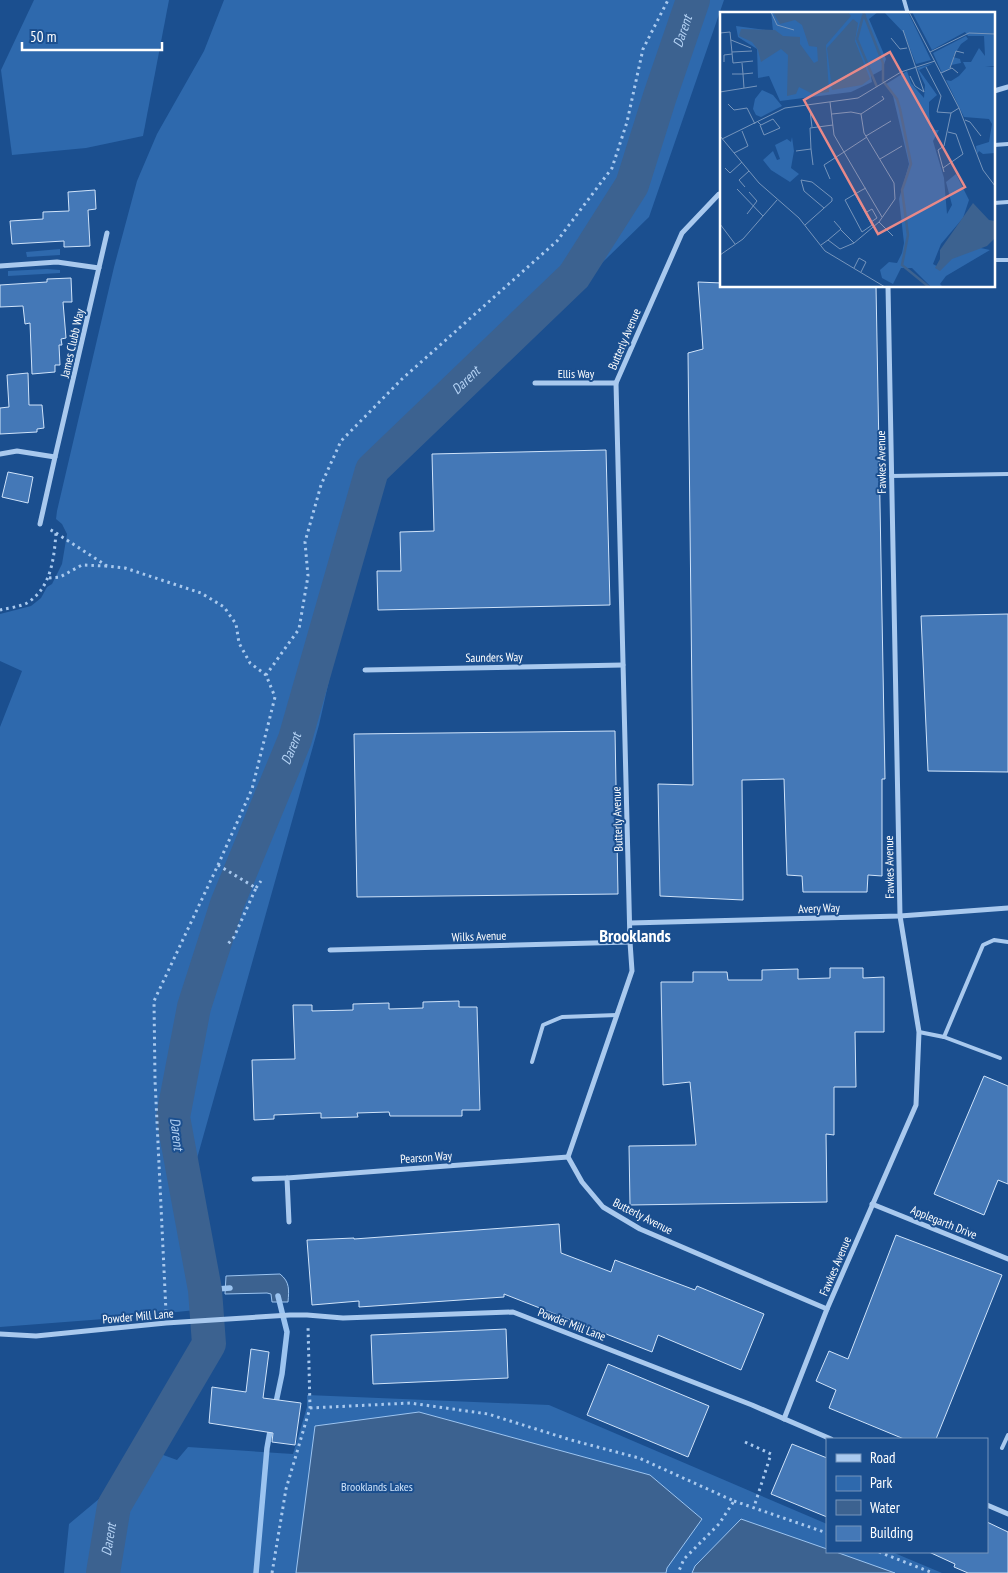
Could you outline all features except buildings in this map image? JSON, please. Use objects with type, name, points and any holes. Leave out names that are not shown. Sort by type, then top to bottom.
[{"type":"street","name":"Butterly Avenue","points":[[720,194],[682,233],[616,383],[632,971],[568,1157],[582,1182],[604,1207],[640,1229],[827,1309]]},
{"type":"street","name":"James Clubb Way","points":[[40,524],[107,233]]},
{"type":"street","points":[[0,266],[57,262],[99,268]]},
{"type":"street","name":"Fawkes Avenue","points":[[784,1419],[827,1309],[916,1106],[919,1032],[900,916],[888,288]]},
{"type":"street","name":"Ellis Way","points":[[535,383],[616,383]]},
{"type":"street","points":[[0,454],[18,451],[55,457]]},
{"type":"street","name":"Saunders Way","points":[[364,670],[623,665]]},
{"type":"street","name":"Avery Way","points":[[630,923],[900,916],[1008,908]]},
{"type":"street","name":"Wilks Avenue","points":[[330,950],[630,942]]},
{"type":"street","name":"Pearson Way","points":[[254,1179],[568,1157]]},
{"type":"street","points":[[287,1178],[289,1222]]},
{"type":"street","name":"Applegarth Drive","points":[[872,1204],[1008,1259]]},
{"type":"street","name":"Powder Mill Lane","points":[[0,1334],[36,1336],[186,1322],[290,1315],[343,1318],[513,1312],[752,1405],[829,1438]]},
{"type":"street","points":[[988,1506],[1008,1514]]},
{"type":"lane","points":[[891,476],[1008,474]]},
{"type":"lane","points":[[944,1037],[983,945],[994,940],[1008,942]]},
{"type":"lane","points":[[532,1062],[543,1025],[562,1017],[617,1015]]},
{"type":"lane","points":[[919,1032],[944,1037],[1000,1058]]},
{"type":"lane","points":[[1002,1448],[1008,1435]]},
{"type":"path","points":[[266,675],[299,629],[308,576],[305,542],[321,485],[340,441],[402,379],[557,241],[612,168],[627,122],[643,50],[668,0]]},
{"type":"path","points":[[40,524],[107,566]]},
{"type":"path","points":[[0,610],[26,603],[38,592],[48,578],[54,557],[56,533]]},
{"type":"path","points":[[48,578],[60,577],[82,566],[107,566],[125,568],[201,593],[224,607],[236,624],[239,643],[250,663],[266,675],[275,697],[252,789],[154,1001],[155,1080],[166,1324]]},
{"type":"path","points":[[218,865],[256,888]]},
{"type":"path","points":[[227,945],[234,936],[256,888],[262,881]]},
{"type":"path","points":[[272,1573],[286,1488],[310,1408],[307,1315]]},
{"type":"path","points":[[310,1408],[410,1403],[488,1414],[571,1440],[638,1458],[734,1501],[826,1533]]},
{"type":"path","points":[[745,1442],[771,1454],[754,1507]]},
{"type":"path","points":[[678,1573],[684,1559],[719,1524],[734,1501]]},
{"type":"path","points":[[882,1553],[933,1573]]},
{"type":"green space","points":[[34,0],[169,0],[143,136],[86,148],[12,155],[1,70]]},
{"type":"green space","points":[[224,0],[724,0],[649,217],[388,472],[348,596],[319,725],[196,1162],[215,1275],[196,1310],[0,1327],[0,727],[22,671],[0,661],[0,614],[31,606],[41,598],[47,587],[52,584],[62,564],[67,534],[62,524],[56,519],[57,511],[114,267],[137,181],[157,134],[204,51]]},
{"type":"green space","points":[[60,249],[60,255],[27,257],[26,252]]},
{"type":"green space","points":[[60,270],[60,273],[8,276],[8,271]]},
{"type":"green space","name":"Brooklands Lakes","points":[[307,1395],[549,1405],[826,1524],[826,1553],[894,1553],[942,1573],[64,1573],[69,1524],[155,1452],[177,1460],[188,1447],[293,1454],[307,1407]]},
{"type":"water","points":[[280,1274],[287,1283],[289,1290],[288,1302],[272,1302],[271,1294],[267,1293],[225,1294],[226,1276]]},
{"type":"water","points":[[419,1412],[650,1475],[702,1519],[667,1568],[666,1573],[296,1573],[315,1426]]},
{"type":"water","points":[[741,1519],[826,1549],[826,1553],[839,1553],[895,1573],[692,1573],[695,1566]]},
{"type":"waterway","name":"Darent","points":[[103,1573],[114,1506],[209,1344],[205,1290],[173,1117],[194,1007],[227,904],[295,739],[372,470],[574,276],[632,185],[693,0]]},
{"type":"waterway","points":[[205,1290],[230,1288]]},
{"type":"waterway","points":[[275,1407],[282,1374],[287,1332],[278,1296]]},
{"type":"waterway","points":[[256,1573],[267,1448],[271,1426]]},
{"type":"district","name":"Brooklands","points":[[635,935]]}]
